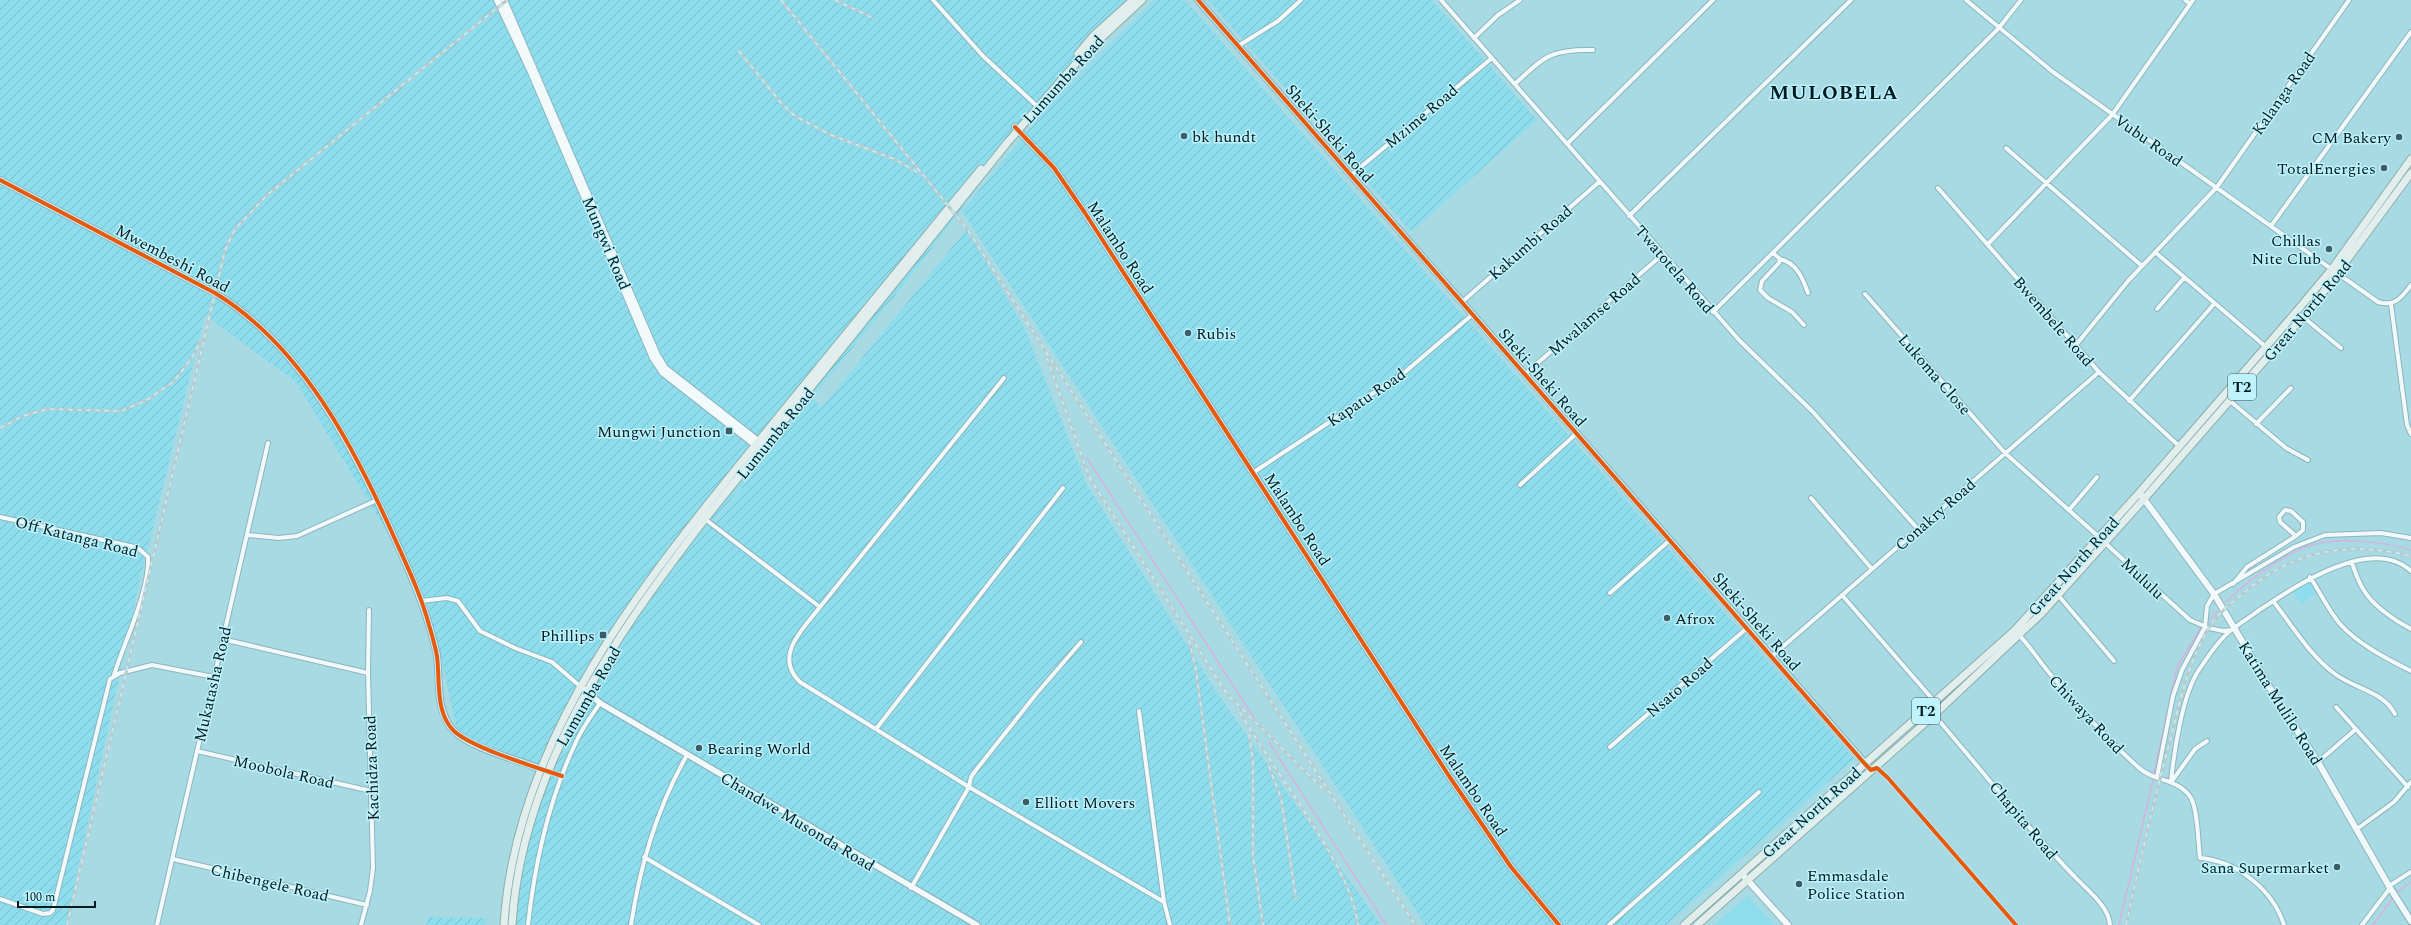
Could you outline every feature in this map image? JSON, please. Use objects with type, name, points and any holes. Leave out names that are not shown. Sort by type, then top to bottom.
[{"type":"main road","name":"Mungwi Road","points":[[497,0],[530,72],[627,301],[654,358],[663,373],[760,445]]},
{"type":"main road","name":"Mungwi Road","points":[[504,0],[657,355],[666,368],[760,445]]},
{"type":"main road","name":"Lumumba Road","points":[[504,925],[506,898],[521,827],[544,770],[566,730],[584,689],[615,632],[669,553],[760,445],[1036,105],[1094,35],[1134,0]]},
{"type":"main road","name":"Lumumba Road","points":[[1036,105],[1093,44],[1142,0]]},
{"type":"main road","name":"Great North Road","points":[[1697,925],[1934,715],[2017,633],[2058,595],[2303,317],[2411,159]]},
{"type":"main road","name":"Great North Road","points":[[1684,925],[1865,764],[2017,633],[2099,537],[2335,271],[2411,173]]},
{"type":"main road","name":"Lumumba Road","points":[[584,689],[660,581],[760,445]]},
{"type":"main road","name":"Katima Mulilo Road","points":[[2139,493],[2214,594],[2233,629],[2318,762],[2392,891],[2411,920]]},
{"type":"main road","name":"Lumumba Road","points":[[512,925],[516,886],[544,770]]},
{"type":"main road","points":[[1742,874],[1788,925]]},
{"type":"street","points":[[933,0],[983,56],[1036,105]]},
{"type":"street","name":"Sheki-Sheki Road","points":[[1198,0],[1871,770]]},
{"type":"street","points":[[1238,46],[1278,21],[1301,0]]},
{"type":"street","name":"Twatotela Road","points":[[1441,0],[1713,312],[1765,368],[1813,412],[1918,529]]},
{"type":"street","points":[[1474,38],[1498,15],[1520,0]]},
{"type":"street","points":[[1567,144],[1713,0]]},
{"type":"street","points":[[1629,216],[1851,0]]},
{"type":"street","name":"Vubu Road","points":[[1966,0],[1998,29],[2053,72],[2112,115],[2217,187],[2378,302],[2391,304]]},
{"type":"street","points":[[1713,312],[1774,254],[1998,29],[2021,0]]},
{"type":"street","points":[[1988,244],[2112,115],[2192,2],[2186,0]]},
{"type":"street","name":"Kalanga Road","points":[[2076,345],[2113,298],[2217,187],[2350,0]]},
{"type":"street","points":[[2271,226],[2411,32]]},
{"type":"street","points":[[1515,84],[1533,67],[1552,53],[1570,50],[1593,50]]},
{"type":"street","name":"Mzime Road","points":[[1351,175],[1492,58]]},
{"type":"street","name":"Malambo Road","points":[[1017,129],[1054,168],[1077,201],[1254,472],[1449,776],[1511,866],[1559,925]]},
{"type":"street","points":[[2006,148],[2142,266]]},
{"type":"street","name":"Mwembeshi Road","points":[[0,180],[215,293],[246,313],[281,347],[302,372],[342,436],[377,500],[421,601],[436,654],[443,712],[453,731],[474,743],[544,770]]},
{"type":"street","name":"Kakumbi Road","points":[[1462,302],[1599,182]]},
{"type":"street","name":"Bwembele Road","points":[[1938,188],[2099,372],[2179,446]]},
{"type":"street","points":[[2155,252],[2266,347]]},
{"type":"street","name":"Mwalamse Road","points":[[1525,374],[1663,254]]},
{"type":"street","points":[[1774,254],[1792,265],[1800,275],[1808,293]]},
{"type":"street","points":[[1780,259],[1779,263],[1762,280],[1760,290],[1768,298],[1792,312],[1804,325]]},
{"type":"street","points":[[2157,309],[2184,278]]},
{"type":"street","points":[[2411,285],[2403,296],[2391,304],[2407,425],[2411,434]]},
{"type":"street","name":"Lukoma Close","points":[[1865,294],[2005,453],[2099,537]]},
{"type":"street","points":[[2130,401],[2214,304]]},
{"type":"street","name":"Kapatu Road","points":[[1254,472],[1405,372],[1473,314]]},
{"type":"street","points":[[2303,317],[2341,348]]},
{"type":"street","name":"Conakry Road","points":[[1772,656],[2099,372]]},
{"type":"street","points":[[1004,378],[820,607],[793,643],[788,658],[790,668],[800,682],[969,787],[1164,902]]},
{"type":"street","points":[[2256,424],[2291,388]]},
{"type":"street","points":[[2230,401],[2286,448],[2308,460]]},
{"type":"street","points":[[1520,485],[1577,433]]},
{"type":"street","name":"Mukatasha Road","points":[[157,925],[222,639],[248,535],[268,442]]},
{"type":"street","points":[[2069,510],[2097,477]]},
{"type":"street","points":[[876,729],[1063,488]]},
{"type":"street","points":[[1811,498],[1872,569]]},
{"type":"street","points":[[248,535],[279,538],[297,536],[377,500]]},
{"type":"street","points":[[2233,584],[2247,568],[2296,536],[2303,530],[2305,526],[2303,522],[2291,511],[2285,510],[2279,517],[2280,522],[2296,536]]},
{"type":"street","name":"Off Katanga Road","points":[[0,517],[138,548],[148,557],[149,566],[136,613],[114,675]]},
{"type":"street","points":[[705,519],[820,607]]},
{"type":"street","points":[[2157,777],[2174,696],[2182,670],[2205,627],[2206,606],[2214,594],[2294,547],[2325,535],[2381,533],[2411,538]]},
{"type":"street","points":[[1610,593],[1670,540]]},
{"type":"street","name":"Mululu","points":[[2105,543],[2190,620],[2205,627],[2223,631],[2233,629]]},
{"type":"street","points":[[2172,781],[2173,757],[2190,688],[2203,665],[2222,639],[2233,629],[2310,577],[2352,563],[2384,558],[2401,563],[2411,571]]},
{"type":"street","points":[[2352,563],[2360,584],[2368,596],[2397,621],[2411,629]]},
{"type":"street","points":[[2310,577],[2337,620],[2345,628],[2382,656],[2411,671]]},
{"type":"street","points":[[1842,595],[1936,702]]},
{"type":"street","points":[[2058,595],[2114,661]]},
{"type":"street","points":[[421,601],[447,598],[458,601],[480,630],[515,648],[552,662],[584,689]]},
{"type":"street","points":[[2273,601],[2310,650],[2335,674],[2380,696],[2392,707],[2395,714]]},
{"type":"street","name":"Kachidza Road","points":[[362,925],[373,868],[368,673],[369,610]]},
{"type":"street","name":"Nsato Road","points":[[1610,747],[1747,628]]},
{"type":"street","name":"Chiwaya Road","points":[[2017,633],[2052,676],[2119,750],[2140,770],[2172,781]]},
{"type":"street","points":[[222,639],[368,673]]},
{"type":"street","points":[[911,888],[969,787],[974,774],[1010,725],[1081,642]]},
{"type":"street","points":[[0,899],[43,914],[50,913],[53,910],[107,684],[114,675],[152,665],[214,677]]},
{"type":"street","name":"Chandwe Musonda Road","points":[[584,689],[600,703],[911,888],[977,925]]},
{"type":"street","points":[[528,925],[539,853],[562,776],[578,739],[600,703]]},
{"type":"street","points":[[2336,707],[2408,787]]},
{"type":"street","points":[[1139,711],[1164,902],[1170,925]]},
{"type":"street","name":"Chapita Road","points":[[1934,715],[2056,858],[2100,904],[2110,917],[2110,925]]},
{"type":"street","points":[[2318,762],[2356,730]]},
{"type":"street","points":[[2172,781],[2195,749],[2207,741]]},
{"type":"street","name":"Moobola Road","points":[[197,750],[371,790]]},
{"type":"street","points":[[631,925],[644,857],[661,809],[687,755]]},
{"type":"street","points":[[544,770],[562,776]]},
{"type":"street","points":[[1871,770],[1879,770],[1888,778],[2016,925]]},
{"type":"street","points":[[2172,781],[2192,799],[2200,858],[2210,859],[2229,866],[2263,888],[2280,914],[2284,925]]},
{"type":"street","points":[[2357,829],[2394,802],[2411,782]]},
{"type":"street","points":[[1609,925],[1759,792]]},
{"type":"street","points":[[644,857],[759,925]]},
{"type":"street","name":"Chibengele Road","points":[[172,859],[367,905]]},
{"type":"street","points":[[2362,925],[2411,872]]},
{"type":"shaded area","points":[[0,0],[1143,0],[1102,37],[1016,137],[913,273],[812,398],[822,407],[967,229],[1025,329],[1086,483],[1217,693],[1381,925],[513,925],[527,828],[565,731],[544,774],[478,748],[457,731],[441,657],[409,568],[296,382],[205,315],[140,580],[66,925],[0,925]],"holes":[[[783,435],[716,521],[713,522]]]},
{"type":"shaded area","points":[[1155,0],[1185,0],[1854,759],[1666,925],[1425,925],[962,211],[1049,105]]},
{"type":"shaded area","points":[[1208,0],[1432,0],[1537,120],[1411,232]]},
{"type":"shaded area","points":[[2310,580],[2318,592],[2301,604],[2293,592]]},
{"type":"shaded area","points":[[1748,896],[1775,925],[1714,925]]},
{"type":"shaded area","points":[[428,917],[487,918],[485,925],[426,925]]},
{"type":"waterway","points":[[1087,458],[1254,718]]},
{"type":"waterway","points":[[2227,601],[2270,566],[2308,546],[2320,543],[2353,541],[2378,543],[2411,550]]},
{"type":"waterway","points":[[2210,619],[2218,611]]},
{"type":"waterway","points":[[2154,773],[2177,667],[2200,629]]},
{"type":"waterway","points":[[1269,742],[1386,925]]},
{"type":"waterway","points":[[2119,925],[2153,780]]},
{"type":"waterway","points":[[2396,893],[2411,882]]},
{"type":"waterway","points":[[2373,925],[2394,896]]},
{"type":"railway","points":[[67,925],[225,250],[235,229],[267,195],[507,0]]},
{"type":"railway","points":[[781,0],[967,229],[1415,925]]},
{"type":"railway","points":[[835,0],[871,17]]},
{"type":"railway","points":[[739,51],[782,104],[795,116],[831,135],[894,159],[917,172]]},
{"type":"railway","points":[[0,428],[23,416],[47,409],[121,411],[147,400],[173,382],[192,358],[200,342]]},
{"type":"railway","points":[[1047,358],[1089,477],[1227,694],[1324,790]]},
{"type":"railway","points":[[2126,925],[2153,807],[2181,696],[2200,644],[2214,621],[2230,604],[2259,581],[2299,559],[2320,553],[2364,549],[2387,551],[2411,556]]},
{"type":"railway","points":[[1189,640],[1196,670],[1230,925]]},
{"type":"railway","points":[[1240,712],[1333,859],[1349,891],[1358,925]]},
{"type":"railway","points":[[1249,734],[1253,762],[1253,856],[1263,925]]},
{"type":"railway","points":[[1269,766],[1281,798],[1296,899]]},
{"type":"cycle path","points":[[1198,0],[1865,764],[1871,770],[1877,768],[1888,778],[2016,925]]},
{"type":"cycle path","points":[[1015,127],[1054,168],[1085,213],[1449,776],[1511,867],[1559,925]]},
{"type":"cycle path","points":[[0,180],[215,293],[246,315],[274,341],[299,370],[322,401],[343,434],[378,503],[409,570],[426,614],[437,656],[441,706],[448,724],[454,731],[463,737],[490,751],[562,776]]},
{"type":"place","name":"bk hundt","points":[[1184,136]]},
{"type":"place","name":"CM Bakery","points":[[2399,137]]},
{"type":"place","name":"TotalEnergies","points":[[2384,168]]},
{"type":"place","name":"Chillas Nite Club","points":[[2329,249]]},
{"type":"place","name":"Rubis","points":[[1188,333]]},
{"type":"place","name":"Mungwi Junction","points":[[729,431]]},
{"type":"place","name":"Afrox","points":[[1667,618]]},
{"type":"place","name":"Phillips","points":[[603,635]]},
{"type":"place","name":"Bearing World","points":[[699,748]]},
{"type":"place","name":"Elliott Movers","points":[[1026,802]]},
{"type":"place","name":"Sana Supermarket","points":[[2337,867]]},
{"type":"place","name":"Emmasdale Police Station","points":[[1799,884]]},
{"type":"district","name":"MULOBELA","points":[[1834,92]]}]
